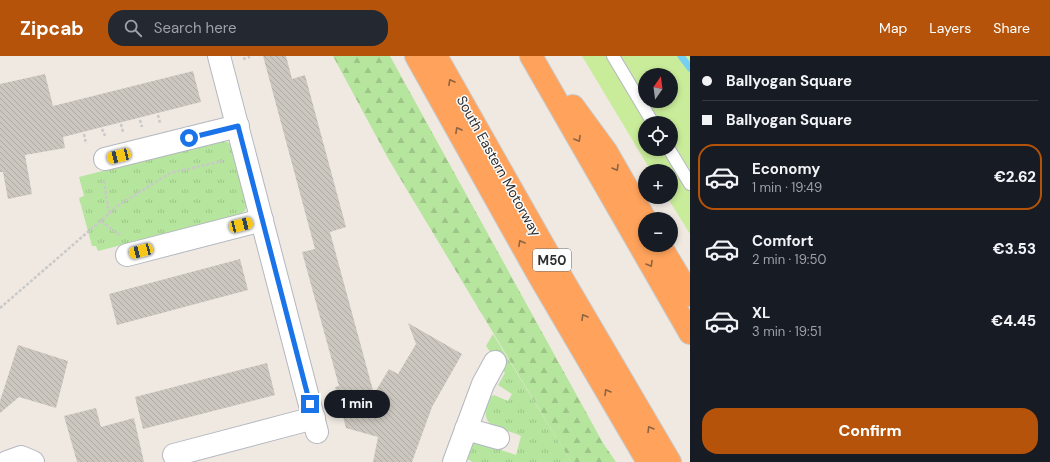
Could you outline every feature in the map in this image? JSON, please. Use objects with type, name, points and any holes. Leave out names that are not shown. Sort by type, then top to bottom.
[{"type":"highway","points":[[416,56],[540,276],[648,462]]},
{"type":"highway","name":"South Eastern Motorway","points":[[436,56],[567,287],[670,462]]},
{"type":"highway","points":[[531,56],[690,333]]},
{"type":"highway","points":[[537,56],[606,151],[641,212]]},
{"type":"highway","points":[[664,252],[690,295]]},
{"type":"street","points":[[174,455],[315,425],[220,56]]},
{"type":"street","points":[[105,160],[238,126]]},
{"type":"street","points":[[127,255],[262,220]]},
{"type":"street","points":[[454,462],[483,384],[495,362]]},
{"type":"street","points":[[466,429],[498,438]]},
{"type":"street","points":[[8,462],[21,457],[33,462]]},
{"type":"lane","points":[[613,56],[649,116]]},
{"type":"lane","points":[[673,156],[690,184]]},
{"type":"path","points":[[241,60],[250,57]]},
{"type":"path","points":[[84,134],[86,144]]},
{"type":"path","points":[[0,308],[119,205],[170,173],[226,160]]},
{"type":"green space","points":[[333,56],[390,56],[603,443],[616,462],[571,462],[389,160]]},
{"type":"green space","points":[[582,56],[690,56],[690,234],[678,215],[678,212],[676,212],[671,204],[678,204],[678,164],[647,164],[642,156],[678,156],[678,116],[638,116],[638,149]]},
{"type":"green space","points":[[218,141],[227,142],[234,147],[247,204],[245,211],[237,216],[98,251],[96,246],[92,246],[79,198],[84,196],[79,177]]},
{"type":"green space","points":[[493,334],[571,462],[473,462],[465,458],[469,446],[473,443],[489,446],[516,455],[521,436],[492,425],[486,416],[488,398],[494,395],[508,401],[512,394],[498,385],[505,373],[486,346]]},
{"type":"building","points":[[263,56],[286,56],[292,79],[305,75],[346,227],[330,232],[374,394],[389,369],[398,374],[416,344],[408,323],[462,354],[432,407],[412,462],[373,462],[378,437],[346,428],[335,387],[339,386],[302,252],[315,249]]},
{"type":"building","points":[[193,71],[201,102],[63,137],[65,148],[25,155],[32,194],[8,199],[3,172],[0,172],[0,84],[45,74],[53,106]]},
{"type":"building","points":[[240,259],[248,290],[117,325],[109,294]]},
{"type":"building","points":[[18,345],[68,361],[56,408],[19,397],[0,413],[0,401]]},
{"type":"building","points":[[267,363],[275,395],[143,429],[135,397]]},
{"type":"building","points":[[96,408],[101,427],[134,418],[144,462],[77,462],[64,416]]},
{"type":"waterway","points":[[681,56],[690,68]]},
{"type":"route","points":[[189,138],[238,126],[310,404]]}]
